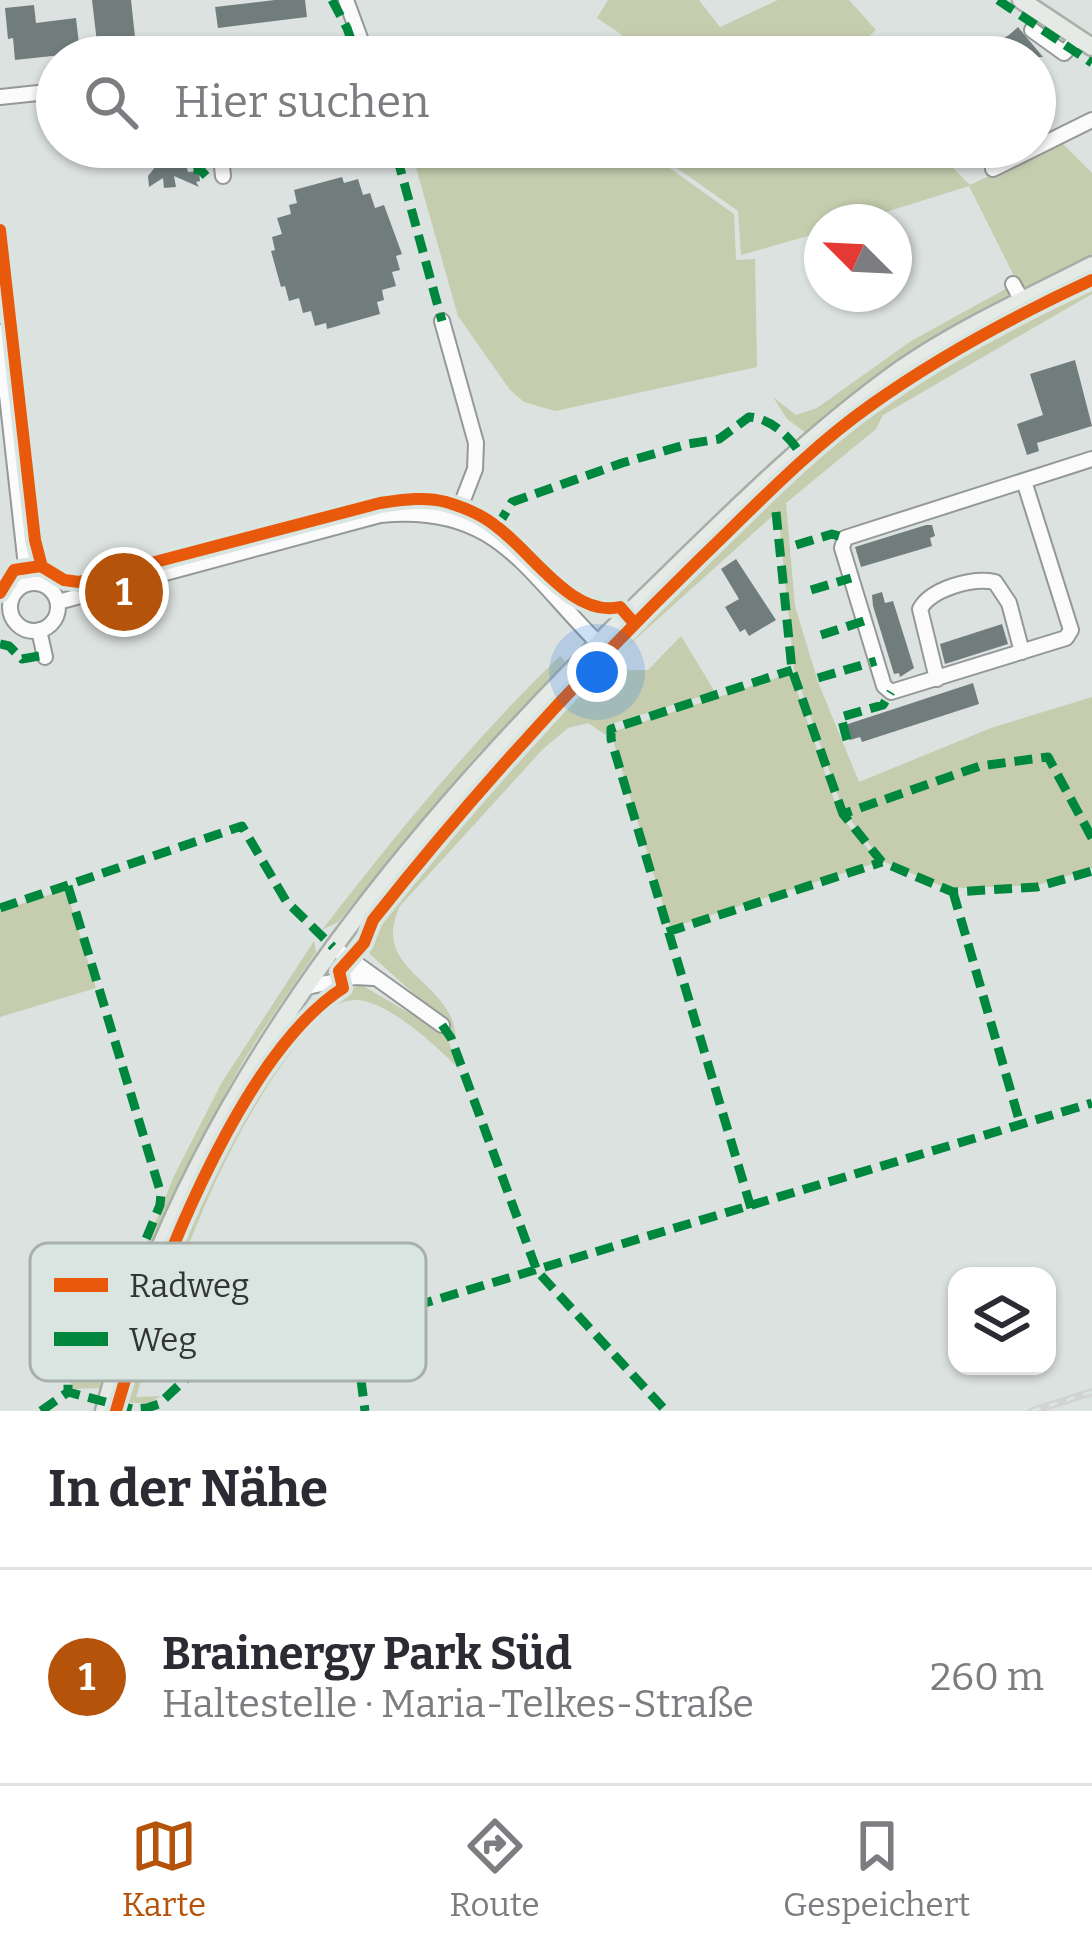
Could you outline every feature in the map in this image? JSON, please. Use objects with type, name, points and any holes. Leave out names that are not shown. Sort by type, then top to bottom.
[{"type":"main road","points":[[1021,0],[1085,42]]},
{"type":"main road","points":[[163,1243],[202,1156],[275,1031],[334,947],[432,823],[598,643],[819,432],[904,368],[1018,293],[1092,265]]},
{"type":"main road","points":[[104,1411],[114,1381]]},
{"type":"street","points":[[346,0],[360,36]]},
{"type":"street","points":[[1032,30],[1040,36]]},
{"type":"street","points":[[1056,47],[1064,53],[1085,42]]},
{"type":"street","points":[[0,98],[36,94]]},
{"type":"street","points":[[1056,138],[1092,120]]},
{"type":"street","points":[[222,168],[223,176]]},
{"type":"street","points":[[442,321],[476,442],[475,469],[456,518]]},
{"type":"street","points":[[0,332],[28,584]]},
{"type":"street","points":[[1024,481],[1071,630],[1066,638],[891,692],[884,686],[842,548],[844,538],[1092,459]]},
{"type":"street","points":[[58,602],[380,515],[418,511],[456,518],[498,541],[598,643]]},
{"type":"street","points":[[937,679],[920,609],[929,596],[978,580],[995,582],[1003,591],[1022,652]]},
{"type":"street","points":[[28,584],[50,589],[58,602],[54,620],[39,630],[25,628],[6,614],[16,592],[28,584]]},
{"type":"street","points":[[39,630],[45,657]]},
{"type":"street","points":[[334,947],[442,1024]]},
{"type":"street","points":[[308,987],[355,977],[377,978]]},
{"type":"green space","points":[[608,0],[699,0],[720,27],[778,0],[849,0],[876,30],[869,36],[621,36],[597,18]]},
{"type":"green space","points":[[1061,142],[1092,173],[1092,254],[1026,290],[1020,288],[969,186],[912,204],[804,204],[804,237],[741,255],[738,211],[677,168],[953,168],[970,185],[1006,168],[1056,168],[1056,144]]},
{"type":"green space","points":[[416,168],[669,168],[734,214],[736,260],[755,259],[757,367],[555,411],[524,402],[510,390],[458,316]]},
{"type":"green space","points":[[1092,284],[1092,294],[883,415],[876,429],[786,503],[795,606],[818,682],[859,782],[991,728],[1092,697],[1092,868],[1038,885],[944,887],[882,861],[843,810],[794,669],[778,511],[619,654],[615,646],[859,419],[1005,323]]},
{"type":"green space","points":[[1011,286],[1011,298],[806,433],[787,419],[773,397],[796,415],[817,408],[911,341]]},
{"type":"green space","points":[[681,636],[715,692],[611,724],[606,735],[588,723],[568,728],[543,749],[400,906],[394,925],[398,954],[440,999],[457,1042],[447,1024],[370,954],[372,931],[437,844],[597,663],[605,658],[629,670],[648,670]]},
{"type":"green space","points":[[560,656],[567,663],[477,755],[338,922],[322,930],[436,788]]},
{"type":"green space","points":[[791,673],[839,814],[879,862],[670,928],[612,737],[615,731]]},
{"type":"green space","points":[[66,889],[96,988],[0,1017],[0,911]]},
{"type":"green space","points":[[314,941],[316,952],[219,1106],[156,1243],[147,1243],[174,1176],[222,1082]]},
{"type":"green space","points":[[360,984],[438,1030],[447,1038],[460,1070],[411,1026],[381,1007],[354,1000],[334,1006],[318,1019],[264,1091],[219,1175],[190,1243],[182,1243],[244,1114],[316,1013]]},
{"type":"green space","points":[[71,1381],[104,1381],[101,1388],[71,1389]]},
{"type":"green space","points":[[130,1381],[141,1381],[136,1397],[161,1396],[148,1404],[123,1402]]},
{"type":"building","points":[[92,0],[131,0],[135,36],[96,36]]},
{"type":"building","points":[[305,0],[307,17],[218,28],[215,7]]},
{"type":"building","points":[[34,5],[36,23],[76,18],[78,36],[36,36],[36,58],[15,60],[5,8]]},
{"type":"building","points":[[154,168],[187,168],[188,172],[199,171],[200,181],[196,182],[199,187],[174,176],[176,187],[164,188],[163,178],[149,187],[148,176]]},
{"type":"building","points":[[342,177],[344,183],[358,179],[363,195],[370,193],[375,208],[384,205],[402,254],[396,256],[400,270],[392,272],[396,286],[382,290],[384,300],[377,302],[380,314],[327,329],[326,323],[315,326],[311,311],[303,313],[299,298],[289,301],[271,251],[275,250],[272,237],[282,234],[277,218],[291,214],[289,205],[297,203],[294,190]]},
{"type":"building","points":[[1075,360],[1092,426],[1037,443],[1039,451],[1027,455],[1017,424],[1043,415],[1030,374]]},
{"type":"building","points":[[932,525],[932,546],[861,567],[855,547]]},
{"type":"building","points":[[736,559],[776,620],[749,636],[745,629],[740,632],[725,607],[739,599],[721,569]]},
{"type":"building","points":[[882,592],[885,603],[893,601],[914,668],[900,677],[894,674],[873,606],[872,595]]},
{"type":"building","points":[[1002,624],[1008,644],[945,664],[940,644]]},
{"type":"building","points":[[973,683],[979,704],[862,742],[860,737],[850,740],[845,725]]},
{"type":"railway","points":[[1032,1411],[1092,1392]]},
{"type":"marked path","points":[[332,0],[350,36]]},
{"type":"marked path","points":[[998,0],[1052,36]]},
{"type":"marked path","points":[[1056,39],[1092,63]]},
{"type":"marked path","points":[[190,168],[200,169],[206,176]]},
{"type":"marked path","points":[[400,168],[442,321]]},
{"type":"marked path","points":[[497,527],[512,502],[622,463],[719,439],[749,417],[777,428],[798,450]]},
{"type":"marked path","points":[[776,512],[792,670],[843,814]]},
{"type":"marked path","points":[[796,545],[832,534],[845,538]]},
{"type":"marked path","points":[[811,590],[851,578]]},
{"type":"marked path","points":[[821,635],[864,621]]},
{"type":"marked path","points":[[0,644],[22,659],[45,655]]},
{"type":"marked path","points":[[818,678],[876,661]]},
{"type":"marked path","points":[[751,1208],[611,729],[792,670]]},
{"type":"marked path","points":[[847,740],[841,717],[883,705],[891,692]]},
{"type":"marked path","points":[[1092,838],[1048,757],[980,766],[843,814],[882,862],[953,892],[1037,887],[1092,871]]},
{"type":"marked path","points":[[0,908],[242,826],[286,901],[333,947]]},
{"type":"marked path","points":[[667,932],[882,862]]},
{"type":"marked path","points":[[68,886],[161,1194],[144,1243]]},
{"type":"marked path","points":[[953,892],[1020,1123]]},
{"type":"marked path","points":[[442,1025],[451,1038],[537,1271],[666,1411]]},
{"type":"marked path","points":[[426,1303],[1092,1103]]},
{"type":"marked path","points":[[68,1381],[68,1392]]},
{"type":"marked path","points":[[41,1411],[68,1392],[132,1409],[147,1408],[159,1404],[183,1381]]},
{"type":"marked path","points":[[361,1381],[365,1411]]},
{"type":"cycle path","points":[[0,230],[35,540],[42,567]]},
{"type":"cycle path","points":[[175,1243],[234,1120],[304,1021],[343,988],[339,971],[364,943],[373,920],[451,825],[615,644],[763,497],[871,405],[951,353],[1092,280]]},
{"type":"cycle path","points":[[0,593],[14,570],[41,566],[64,580],[79,582],[380,503],[430,499],[486,519],[569,593],[602,608],[620,607],[634,623]]},
{"type":"cycle path","points":[[116,1411],[125,1381]]},
{"type":"place","name":"Brainergy Park Süd","points":[[124,592]]}]
